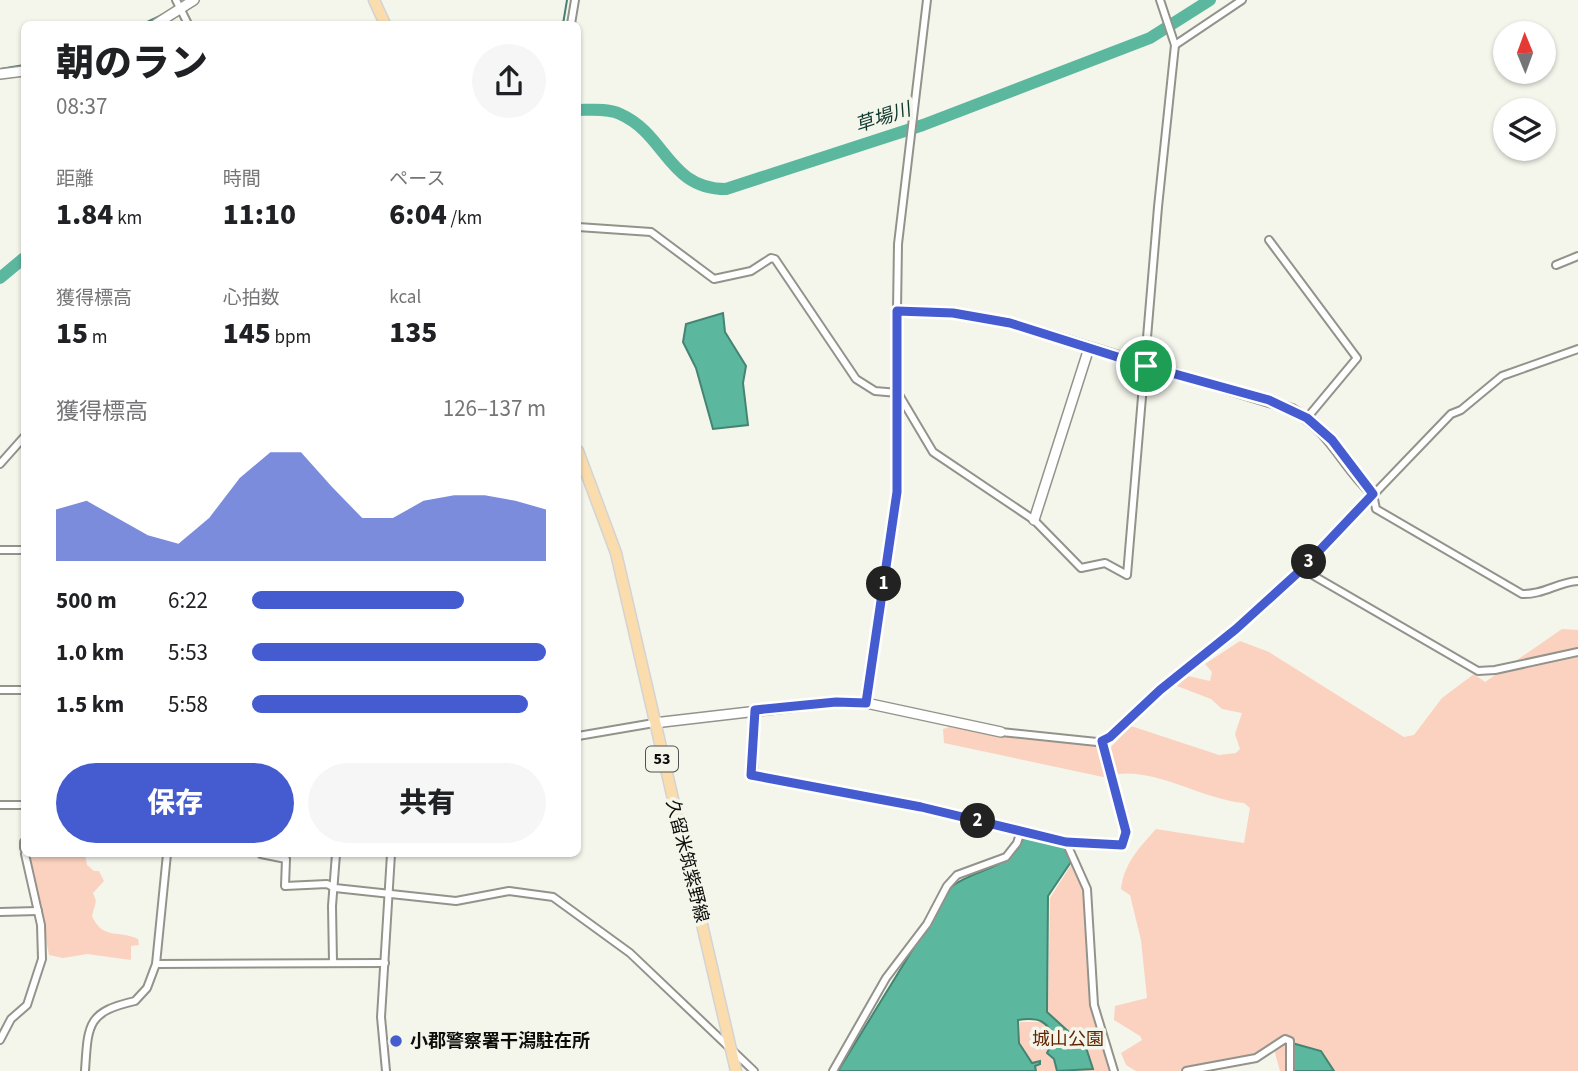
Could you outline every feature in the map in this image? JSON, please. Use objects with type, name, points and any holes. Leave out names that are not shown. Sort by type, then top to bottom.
[{"type":"main road","points":[[374,0],[384,21]]},
{"type":"main road","name":"久留米筑紫野線","points":[[581,459],[616,554],[736,1071]]},
{"type":"street","points":[[176,0],[186,21]]},
{"type":"street","points":[[161,21],[194,0]]},
{"type":"street","points":[[572,21],[575,0]]},
{"type":"street","points":[[866,703],[897,492],[898,244],[927,0]]},
{"type":"street","points":[[1175,45],[1242,0]]},
{"type":"street","points":[[898,393],[933,452],[1034,520],[1081,568],[1105,563],[1123,576],[1129,574],[1175,45],[1160,3]]},
{"type":"street","points":[[0,74],[21,71]]},
{"type":"street","points":[[581,228],[651,232],[714,279],[751,271],[771,258],[775,259],[856,379],[874,391],[898,393]]},
{"type":"street","points":[[1269,240],[1357,358],[1307,418]]},
{"type":"street","points":[[1556,265],[1578,257]]},
{"type":"street","points":[[897,311],[953,313],[1010,323],[1146,366],[1269,400],[1307,418],[1332,440],[1373,494],[1376,509],[1522,594],[1538,595],[1566,582],[1578,581]]},
{"type":"street","points":[[1034,520],[1089,348]]},
{"type":"street","points":[[581,735],[654,723],[836,702],[866,703],[1001,732],[1102,741],[1236,629],[1302,569],[1451,414],[1461,410],[1486,386],[1525,366],[1578,349]]},
{"type":"street","points":[[0,464],[21,441]]},
{"type":"street","points":[[0,550],[21,550]]},
{"type":"street","points":[[1302,569],[1478,671],[1495,670],[1578,652]]},
{"type":"street","points":[[0,691],[21,690]]},
{"type":"street","points":[[755,710],[753,777],[921,807],[1066,842],[1122,845],[1126,832],[1102,741]]},
{"type":"street","points":[[0,805],[21,805]]},
{"type":"street","points":[[833,1071],[886,978],[927,924],[947,886],[957,875],[1006,857],[1017,843],[1021,831]]},
{"type":"street","points":[[1066,842],[1087,889],[1094,1005],[1114,1071]]},
{"type":"street","points":[[0,1040],[11,1018],[27,1004],[41,967],[43,935],[26,857]]},
{"type":"street","points":[[85,1071],[87,1046],[95,1018],[108,1007],[135,1002],[147,988],[156,964],[167,857]]},
{"type":"street","points":[[276,857],[286,859],[285,886],[327,884],[335,888],[456,901],[500,892],[553,897],[577,911],[630,953],[730,1045],[754,1071]]},
{"type":"street","points":[[333,962],[332,906],[336,857]]},
{"type":"street","points":[[386,1071],[381,1035],[391,857]]},
{"type":"street","points":[[0,912],[38,911]]},
{"type":"street","points":[[156,964],[385,963]]},
{"type":"street","points":[[1186,1071],[1256,1058],[1285,1038],[1290,1041],[1290,1071]]},
{"type":"green space","points":[[1562,629],[1578,630],[1578,1071],[1334,1071],[1321,1051],[1297,1046],[1293,1071],[1280,1071],[1272,1042],[1255,1055],[1179,1071],[1136,1071],[1126,1065],[1121,1053],[1142,1040],[1114,1020],[1115,1006],[1147,998],[1141,940],[1130,895],[1121,889],[1125,871],[1156,829],[1244,843],[1250,808],[1244,803],[1138,774],[1103,777],[944,743],[943,729],[949,727],[1110,748],[1131,726],[1219,755],[1236,753],[1240,749],[1235,734],[1242,713],[1222,709],[1211,699],[1177,686],[1188,676],[1210,681],[1212,672],[1205,664],[1240,641],[1269,652],[1404,737],[1414,735],[1442,698],[1474,674],[1485,682]]},
{"type":"green space","points":[[30,857],[86,857],[87,865],[94,871],[99,871],[104,881],[93,893],[96,901],[92,916],[96,924],[106,931],[138,939],[139,945],[131,946],[131,960],[87,954],[63,958],[49,955]]},
{"type":"green space","name":"城山公園","points":[[1073,862],[1084,885],[1093,1008],[1111,1071],[1037,1071],[1020,1043],[1020,1022],[1040,1022],[1048,1012],[1050,898]]},
{"type":"shaded area","points":[[723,313],[725,332],[746,366],[743,383],[748,425],[713,429],[696,368],[683,342],[686,324]]},
{"type":"shaded area","points":[[1024,835],[1063,844],[1071,862],[1048,896],[1047,1012],[1069,1032],[1082,1035],[1093,1069],[1057,1071],[1054,1059],[1047,1053],[1053,1041],[1049,1028],[1042,1022],[1031,1019],[1018,1020],[1019,1043],[1032,1063],[1040,1061],[1040,1064],[1035,1066],[1036,1071],[838,1071],[951,887],[1003,862],[1019,847]]},
{"type":"shaded area","points":[[1292,1043],[1321,1051],[1334,1071],[1293,1071]]},
{"type":"waterway","points":[[564,21],[567,0]]},
{"type":"waterway","name":"草場川","points":[[581,110],[605,110],[620,114],[648,134],[679,171],[691,180],[707,187],[726,189],[923,125],[1150,38],[1210,0]]},
{"type":"waterway","points":[[149,21],[164,14]]},
{"type":"waterway","points":[[0,69],[21,66]]},
{"type":"waterway","name":"草場川","points":[[0,278],[21,260]]},
{"type":"place","name":"小郡警察署干潟駐在所","points":[[396,1041]]},
{"type":"route","points":[[897,311],[953,313],[1010,323],[1146,366],[1269,400],[1292,409],[1332,440],[1373,494],[1302,569],[1236,629],[1102,741],[1126,832],[1122,845],[1066,842],[921,807],[753,777],[755,710],[803,704],[866,703],[897,492],[897,311]]}]
